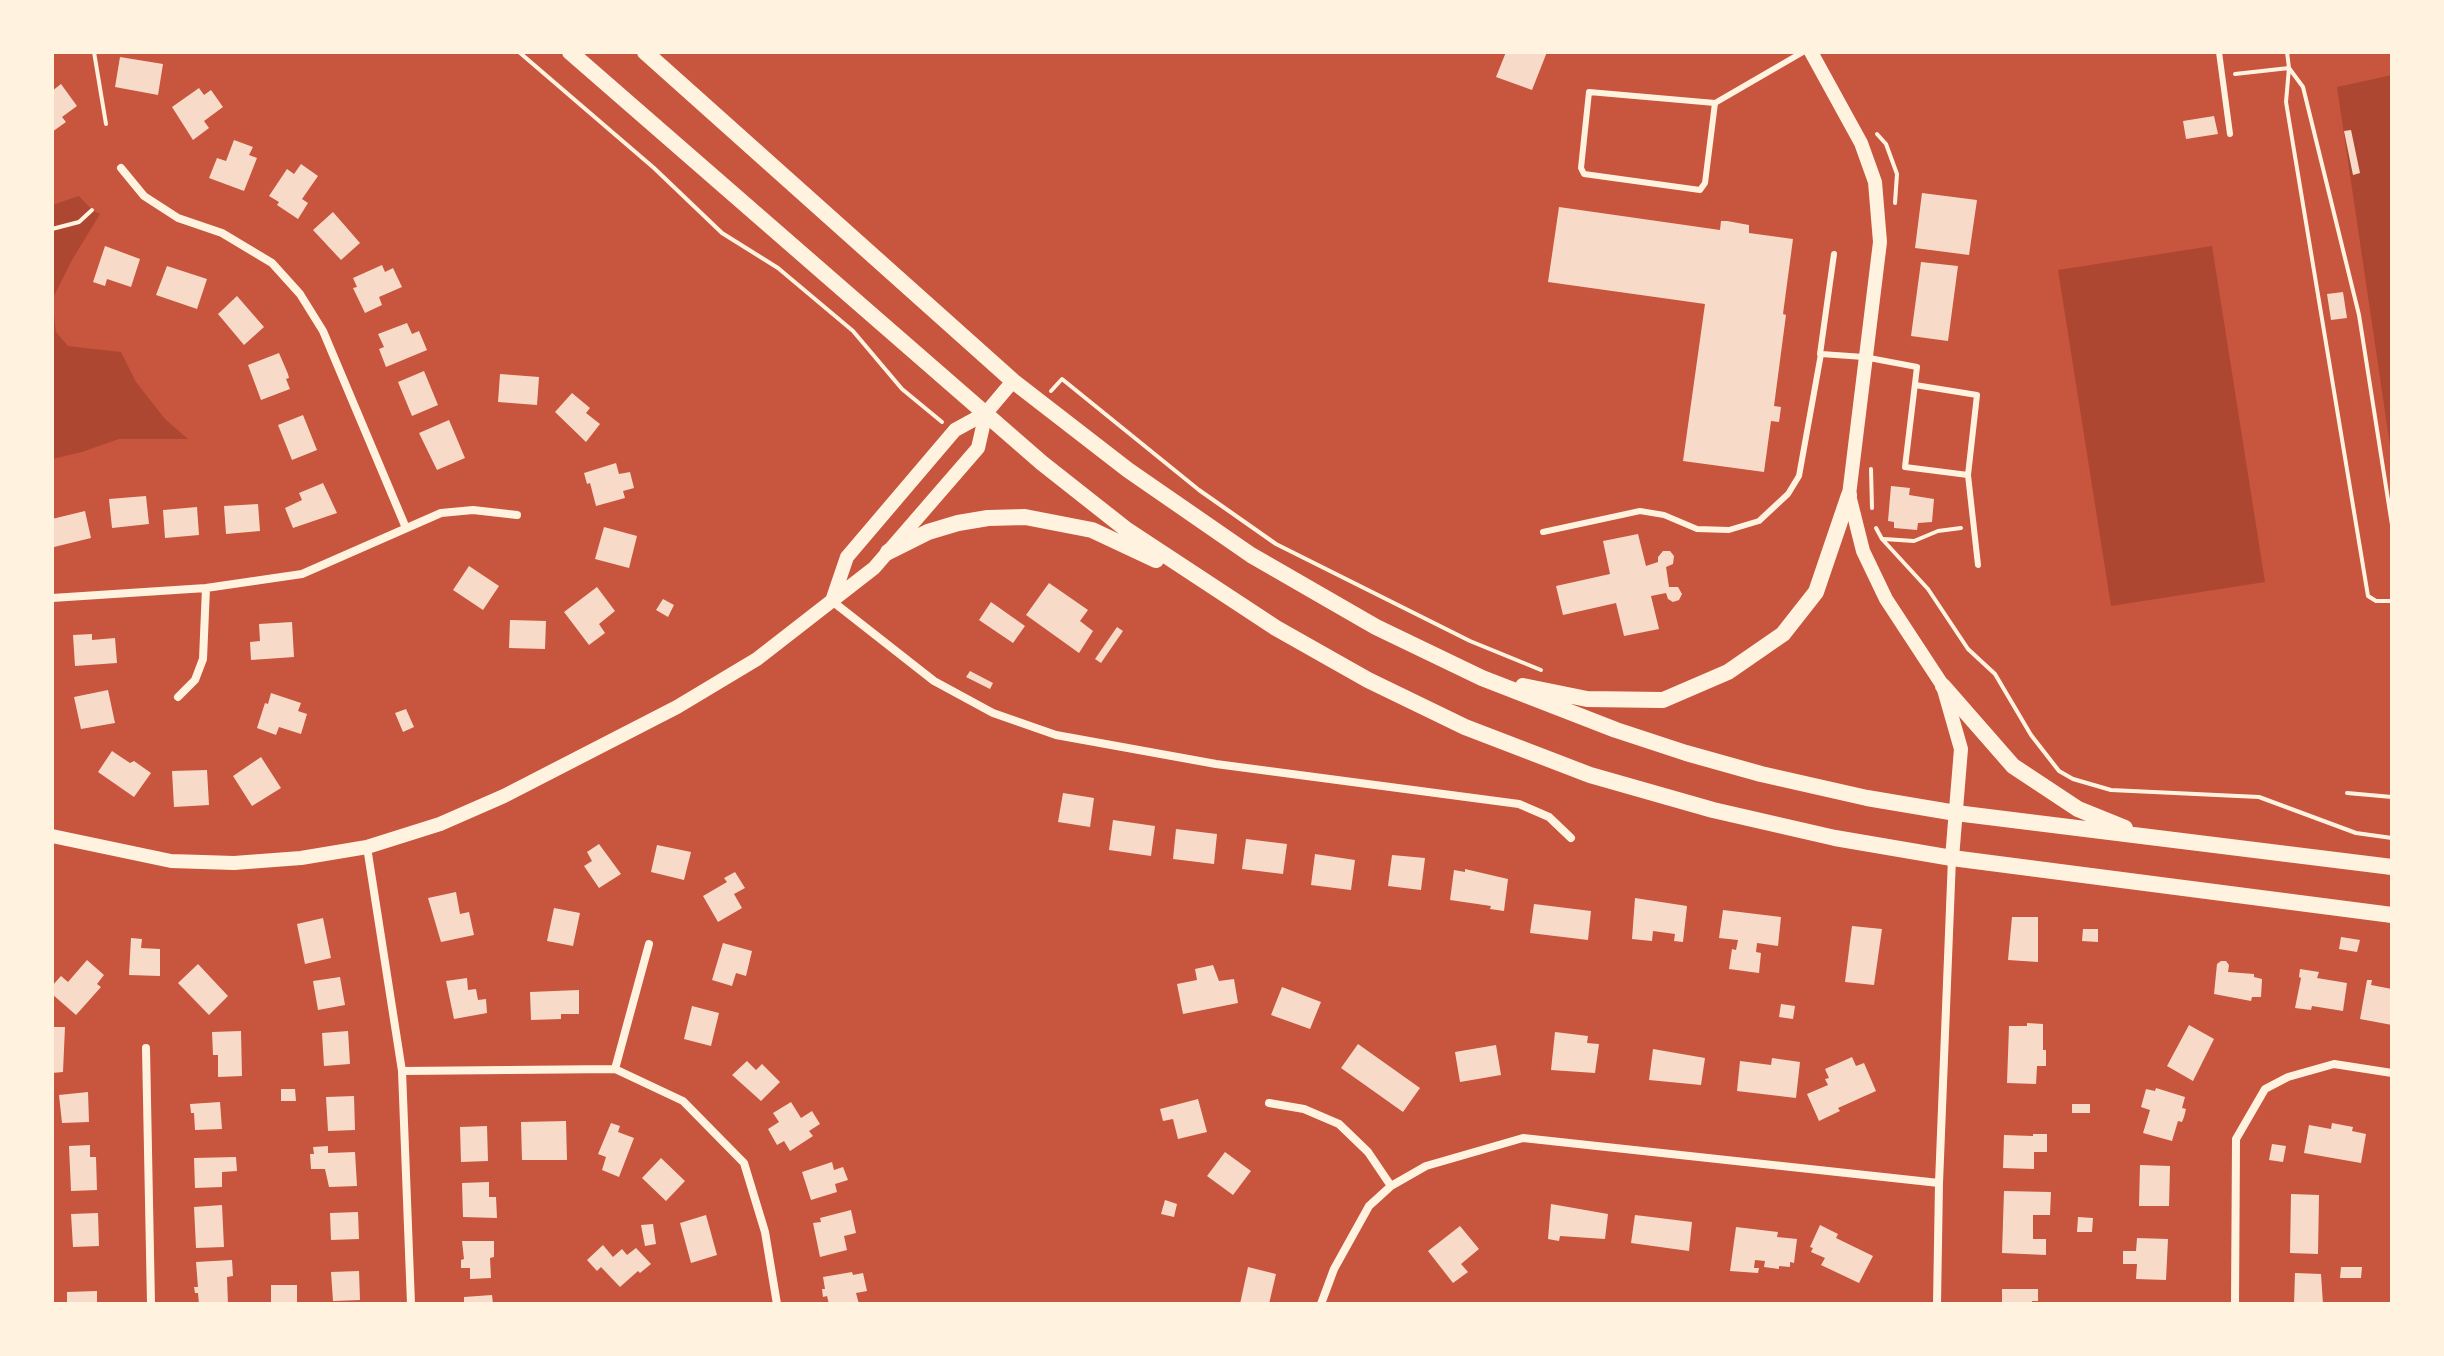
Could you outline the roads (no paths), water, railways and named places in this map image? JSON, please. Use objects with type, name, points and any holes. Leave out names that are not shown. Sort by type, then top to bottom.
[{"type":"main road","points":[[570,52],[1042,463],[1127,530],[1276,628],[1368,680],[1465,727],[1590,775],[1713,810],[1805,831],[1952,858],[2392,915]]},
{"type":"main road","points":[[645,52],[1013,381],[1128,470],[1251,555],[1376,627],[1482,678],[1616,730],[1686,753],[1761,774],[1852,794],[1956,813],[2392,867]]},
{"type":"main road","points":[[1482,678],[1587,699],[1663,700],[1728,672],[1783,634],[1816,592],[1849,495]]},
{"type":"main road","points":[[888,552],[928,532],[958,523],[1025,517],[1092,530],[1204,583]]},
{"type":"main road","points":[[1943,686],[2013,766],[2043,788],[2078,809],[2157,839]]},
{"type":"street","points":[[1811,52],[1861,143],[1875,182],[1880,242],[1849,495],[1863,551],[1886,599],[1943,686],[1961,749],[1952,858],[1937,1304]]},
{"type":"street","points":[[121,168],[144,196],[178,218],[222,233],[272,263],[300,294],[323,331],[406,528]]},
{"type":"street","points":[[832,601],[847,557],[955,430],[986,413],[1013,381]]},
{"type":"street","points":[[52,836],[171,861],[234,863],[301,858],[367,847],[440,824],[504,796],[677,707],[757,659],[874,568],[978,448],[986,413]]},
{"type":"street","points":[[52,598],[206,588],[302,574],[441,513],[473,510],[517,515]]},
{"type":"street","points":[[178,697],[195,680],[203,659],[206,588]]},
{"type":"street","points":[[832,601],[934,681],[993,713],[1056,735],[1216,764],[1519,804],[1549,817],[1571,838]]},
{"type":"street","points":[[367,847],[402,1071],[411,1304]]},
{"type":"street","points":[[615,1069],[649,944]]},
{"type":"street","points":[[146,1048],[151,1304]]},
{"type":"street","points":[[2235,1304],[2236,1139],[2265,1089],[2288,1077],[2334,1064],[2392,1073]]},
{"type":"street","points":[[402,1071],[615,1069],[683,1101],[744,1163],[765,1232],[775,1303]]},
{"type":"street","points":[[1269,1103],[1304,1109],[1339,1124],[1368,1152],[1391,1186]]},
{"type":"street","points":[[1321,1304],[1334,1269],[1369,1206],[1391,1186],[1426,1166],[1523,1138],[1939,1183]]},
{"type":"lane","points":[[1715,103],[1705,183],[1700,190],[1584,174],[1581,168],[1589,92],[1715,103],[1803,52]]},
{"type":"lane","points":[[2219,52],[2230,134]]},
{"type":"lane","points":[[1543,532],[1640,511],[1664,515],[1697,529],[1729,530],[1759,521],[1788,494],[1799,476],[1834,254]]},
{"type":"lane","points":[[1820,354],[1864,357],[1917,367],[1905,467],[1968,475]]},
{"type":"lane","points":[[1915,385],[1977,395],[1968,475],[1978,565]]}]
